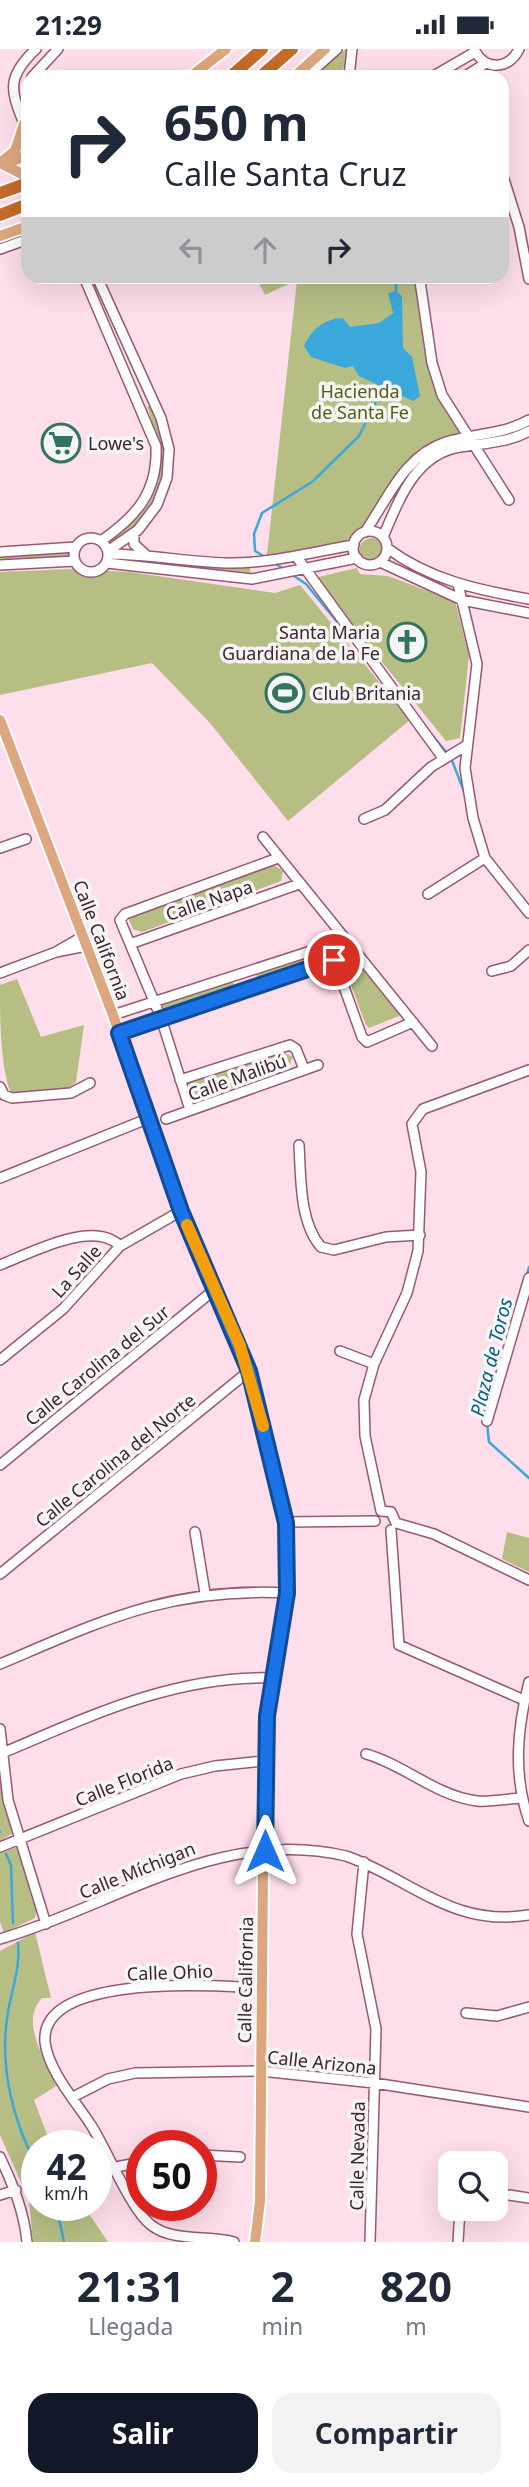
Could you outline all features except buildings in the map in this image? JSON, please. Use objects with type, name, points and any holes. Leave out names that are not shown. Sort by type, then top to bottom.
[{"type":"highway","points":[[238,70],[262,49]]},
{"type":"highway","points":[[268,70],[292,49]]},
{"type":"highway","points":[[278,62],[299,49]]},
{"type":"highway","points":[[0,193],[21,186]]},
{"type":"highway","points":[[0,215],[21,207]]},
{"type":"main road","points":[[199,70],[226,49]]},
{"type":"main road","points":[[302,70],[325,49]]},
{"type":"main road","points":[[1,165],[15,151],[21,139]]},
{"type":"main road","points":[[1,165],[21,158]]},
{"type":"main road","points":[[1,165],[21,174]]},
{"type":"main road","points":[[0,236],[21,228]]},
{"type":"main road","name":"Calle California","points":[[0,720],[113,1015],[181,1211],[249,1371],[286,1523],[287,1593],[283,1633],[272,1678],[264,1761],[260,2201],[255,2242]]},
{"type":"street","points":[[21,110],[13,79],[19,67],[36,49]]},
{"type":"street","points":[[38,70],[58,49]]},
{"type":"street","points":[[314,70],[337,49]]},
{"type":"street","points":[[350,70],[352,49]]},
{"type":"street","points":[[443,70],[474,51],[486,63],[501,65],[515,57],[519,49]]},
{"type":"street","points":[[475,70],[486,63]]},
{"type":"street","points":[[509,195],[519,226],[529,279]]},
{"type":"street","points":[[0,249],[21,242]]},
{"type":"street","points":[[87,284],[156,446],[153,482],[146,501],[135,515],[101,541]]},
{"type":"street","points":[[420,284],[432,363],[442,395],[509,499]]},
{"type":"street","points":[[76,547],[75,561],[83,570],[93,572],[134,533],[157,505],[167,478],[167,436],[152,397],[102,286],[91,292]]},
{"type":"street","points":[[140,404],[152,397]]},
{"type":"street","points":[[383,537],[397,500],[418,471],[446,450],[529,420]]},
{"type":"street","points":[[108,556],[145,554],[228,563],[265,561],[354,545],[410,464],[424,453],[447,442],[508,439],[529,431]]},
{"type":"street","points":[[365,532],[375,532],[383,537],[387,548],[408,564],[457,584],[529,599]]},
{"type":"street","points":[[134,533],[134,544],[145,554]]},
{"type":"street","points":[[0,552],[76,547],[90,538],[101,541],[108,556]]},
{"type":"street","points":[[354,545],[357,558],[368,565],[380,562],[462,600],[529,613]]},
{"type":"street","points":[[380,562],[387,548]]},
{"type":"street","points":[[108,556],[267,578],[301,567],[342,563],[357,558]]},
{"type":"street","points":[[296,556],[301,567],[443,758]]},
{"type":"street","points":[[0,565],[75,561]]},
{"type":"street","points":[[265,561],[267,578]]},
{"type":"street","points":[[457,584],[477,664],[467,745],[468,796],[485,857],[529,913]]},
{"type":"street","points":[[364,819],[385,810],[443,758],[467,745]]},
{"type":"street","points":[[263,837],[432,1046]]},
{"type":"street","points":[[0,848],[26,839]]},
{"type":"street","points":[[428,894],[485,857]]},
{"type":"street","points":[[190,1110],[161,1018],[120,924],[125,913],[278,858]]},
{"type":"street","name":"Calle Napa","points":[[130,944],[299,884]]},
{"type":"street","points":[[113,1015],[244,975],[345,940]]},
{"type":"street","points":[[0,973],[84,942]]},
{"type":"street","points":[[329,945],[362,1038],[367,1042],[413,1022]]},
{"type":"street","points":[[492,971],[511,966],[529,950]]},
{"type":"street","points":[[119,1033],[356,952]]},
{"type":"street","points":[[244,975],[249,990]]},
{"type":"street","points":[[180,1080],[289,1045],[296,1049],[304,1069]]},
{"type":"street","name":"Calle Malibú","points":[[166,1119],[318,1065]]},
{"type":"street","points":[[375,1521],[381,1511],[363,1415],[366,1386],[373,1364],[407,1293],[420,1235],[421,1172],[412,1131],[415,1117],[422,1109],[529,1070]]},
{"type":"street","points":[[0,1087],[4,1095],[12,1098],[71,1093],[90,1083]]},
{"type":"street","points":[[0,1178],[148,1119]]},
{"type":"street","points":[[299,1145],[304,1203],[313,1234],[321,1247],[334,1250],[386,1237],[420,1235]]},
{"type":"street","name":"La Salle","points":[[0,1360],[64,1309],[120,1246],[181,1211]]},
{"type":"street","points":[[0,1265],[90,1235],[109,1237],[120,1246]]},
{"type":"street","points":[[487,1421],[529,1278]]},
{"type":"street","name":"Calle Carolina del Sur","points":[[0,1465],[215,1290]]},
{"type":"street","points":[[340,1351],[373,1364]]},
{"type":"street","name":"Calle Carolina del Norte","points":[[0,1574],[249,1371]]},
{"type":"street","points":[[381,1511],[391,1511],[393,1526],[398,1645],[524,1700]]},
{"type":"street","points":[[286,1523],[375,1521]]},
{"type":"street","points":[[375,1521],[380,1530],[393,1526],[434,1534],[529,1580]]},
{"type":"street","points":[[195,1532],[205,1593]]},
{"type":"street","points":[[0,1664],[117,1614],[205,1593],[287,1593]]},
{"type":"street","points":[[2,1753],[159,1691],[197,1682],[272,1678]]},
{"type":"street","points":[[529,1682],[518,1733],[521,1798],[529,1821]]},
{"type":"street","points":[[0,1729],[5,1785],[19,1840],[46,1924]]},
{"type":"street","points":[[366,1754],[387,1760],[434,1787],[462,1797],[477,1801],[521,1798]]},
{"type":"street","name":"Calle Florida","points":[[0,1847],[181,1774],[215,1766],[264,1761]]},
{"type":"street","name":"Calle Míchigan","points":[[1,1937],[46,1924],[186,1866],[228,1854],[265,1851],[332,1853],[364,1862],[425,1898],[449,1907],[494,1917],[529,1915]]},
{"type":"street","name":"Calle Nevada","points":[[364,1862],[358,1934],[374,2011],[370,2242]]},
{"type":"street","name":"Calle Ohio","points":[[234,2242],[168,2234],[150,2225],[135,2206],[116,2167],[73,2097],[45,2045],[45,2031],[50,2017],[60,2008],[117,1990],[166,1985],[242,1987]]},
{"type":"street","points":[[466,2013],[496,2016],[529,2007]]},
{"type":"street","name":"Calle Arizona","points":[[73,2097],[108,2079],[135,2073],[261,2071],[374,2083],[529,2108]]},
{"type":"street","points":[[217,2156],[240,2157]]},
{"type":"street","points":[[0,2157],[16,2190],[25,2220],[27,2242]]},
{"type":"street","points":[[116,2167],[126,2165]]},
{"type":"street","points":[[0,2196],[16,2190]]},
{"type":"street","points":[[508,2195],[529,2198]]},
{"type":"street","points":[[458,2242],[459,2221]]},
{"type":"green space","points":[[346,49],[347,62],[342,70],[319,70]]},
{"type":"green space","name":"Hacienda de Santa Fe","points":[[260,284],[288,284],[265,295]]},
{"type":"green space","name":"Hacienda de Santa Fe","points":[[297,284],[422,284],[431,368],[444,406],[467,437],[423,451],[355,541],[266,564]]},
{"type":"green space","points":[[151,404],[164,449],[158,492],[135,526],[111,542],[110,539],[143,511],[153,497],[158,482],[159,447],[147,407]]},
{"type":"green space","points":[[372,538],[381,542],[385,551],[381,560],[372,564],[363,560],[359,551],[363,542]]},
{"type":"green space","points":[[73,550],[74,558],[0,562],[0,554]]},
{"type":"green space","points":[[115,556],[213,568],[250,568],[251,576],[114,561]]},
{"type":"green space","points":[[357,568],[360,574],[388,576],[455,601],[469,656],[460,738],[446,741],[314,578]]},
{"type":"green space","name":"Club Britania","points":[[71,569],[130,572],[275,593],[300,585],[410,720],[288,821],[210,723],[152,663],[0,695],[0,572]]},
{"type":"green space","points":[[274,865],[283,871],[281,881],[142,932],[133,929],[128,918]]},
{"type":"green space","points":[[340,944],[340,949],[333,954],[258,980],[255,972]]},
{"type":"green space","points":[[353,956],[399,1016],[369,1028],[366,1025],[341,959]]},
{"type":"green space","points":[[17,979],[41,1037],[84,1025],[76,1082],[68,1089],[12,1094],[3,1058],[0,985]]},
{"type":"green space","points":[[232,980],[235,987],[165,1012],[162,1005]]},
{"type":"green space","points":[[283,1052],[293,1057],[289,1066],[199,1101],[191,1099],[187,1084],[190,1080]]},
{"type":"green space","points":[[507,1532],[529,1538],[529,1572],[502,1559]]},
{"type":"green space","points":[[0,1775],[14,1833],[0,1840]]},
{"type":"green space","points":[[17,1847],[37,1908],[35,1918],[4,1933],[0,1922],[0,1853]]},
{"type":"green space","points":[[35,1932],[51,1998],[42,1998],[33,2018],[41,2053],[56,2086],[34,2100],[45,2130],[21,2130],[21,2182],[0,2135],[0,1951]]},
{"type":"green space","points":[[31,2221],[94,2221],[108,2242],[33,2242]]},
{"type":"water","points":[[396,291],[402,296],[403,348],[412,357],[420,396],[413,401],[359,376],[353,366],[345,368],[311,357],[304,346],[315,330],[330,320],[343,318],[350,327],[379,323],[393,313],[388,293]]},
{"type":"waterway","points":[[396,284],[396,294]]},
{"type":"waterway","points":[[265,557],[255,551],[254,534],[262,513],[312,482],[359,436],[384,386]]},
{"type":"waterway","points":[[273,562],[285,570]]},
{"type":"waterway","points":[[291,574],[306,584],[348,635]]},
{"type":"waterway","points":[[431,734],[447,753]]},
{"type":"waterway","points":[[451,758],[465,794]]},
{"type":"waterway","name":"Plaza de Toros","points":[[526,1278],[529,1267]]},
{"type":"waterway","name":"Plaza de Toros","points":[[487,1423],[489,1442],[529,1478]]},
{"type":"waterway","points":[[6,1854],[11,1865],[13,1923]]},
{"type":"waterway","points":[[18,1943],[17,1972],[7,2019],[5,2056],[10,2094],[21,2131]]},
{"type":"waterway","points":[[59,2221],[64,2242]]},
{"type":"slow traffic","points":[[187,1225],[240,1346],[263,1426]]},
{"type":"place","name":"Lowe's","points":[[61,443]]},
{"type":"place","name":"Santa Maria Guardiana de la Fe","points":[[407,642]]},
{"type":"place","name":"Club Britania","points":[[285,693]]},
{"type":"route","points":[[265,1851],[264,1761],[272,1678],[283,1633],[287,1593],[289,1556],[286,1523],[249,1371],[181,1211],[119,1033],[334,960]]}]
